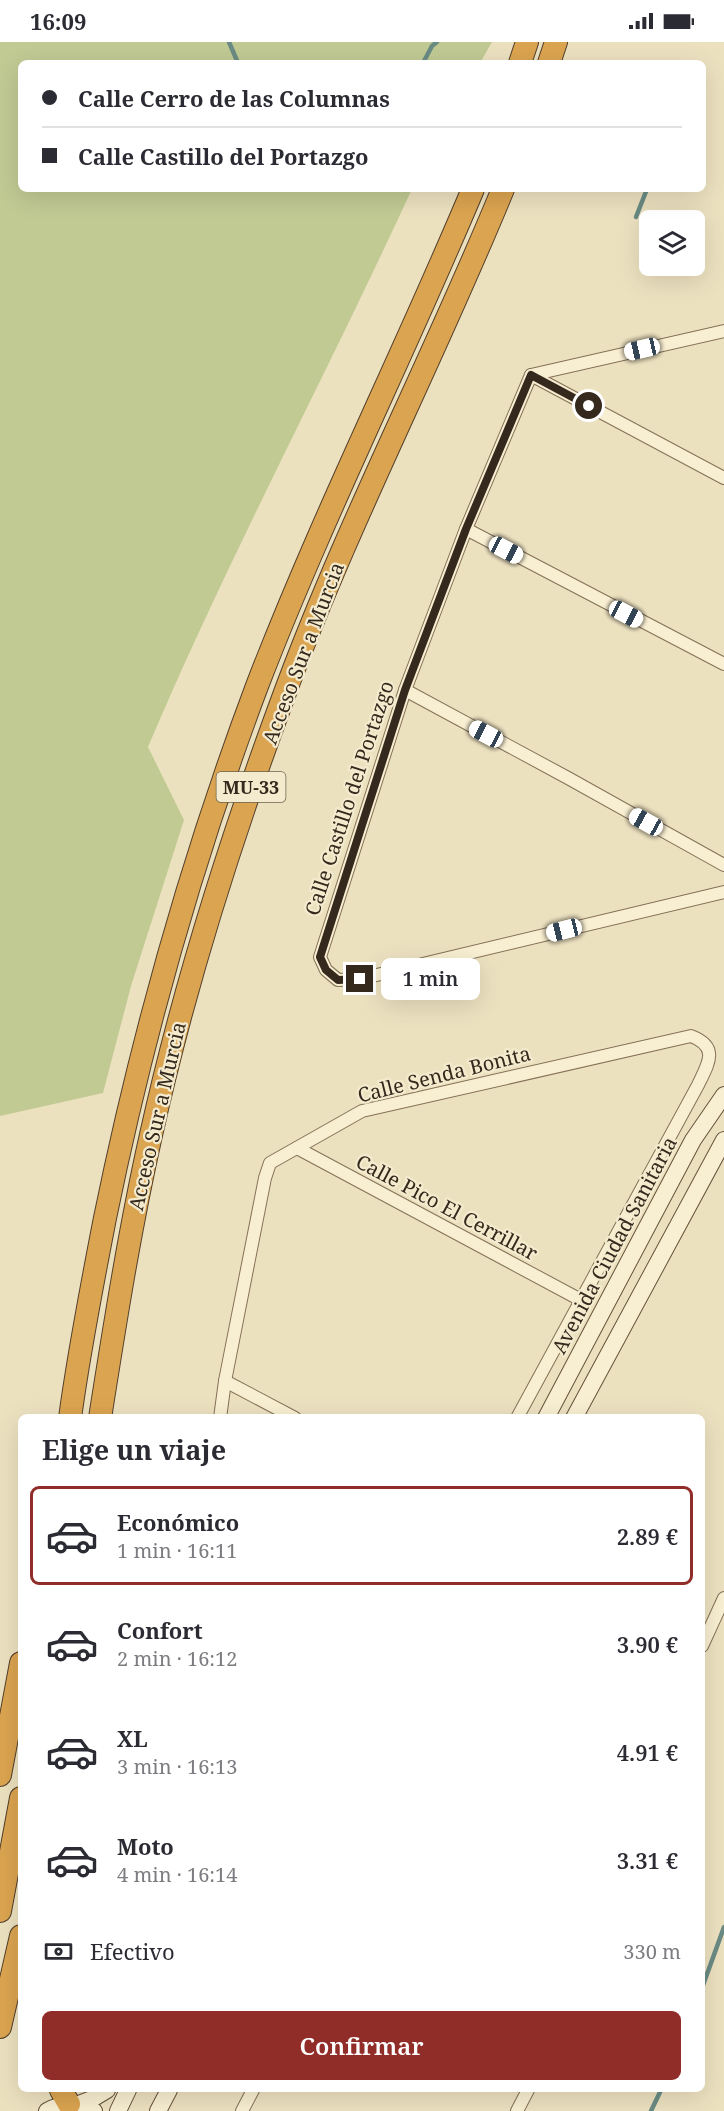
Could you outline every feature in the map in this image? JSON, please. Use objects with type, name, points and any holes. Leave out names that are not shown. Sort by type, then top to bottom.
[{"type":"highway","points":[[521,60],[527,42]]},
{"type":"highway","points":[[550,60],[556,42]]},
{"type":"highway","name":"Acceso Sur a Murcia","points":[[71,1414],[85,1319],[142,1048],[183,904],[221,787],[293,596],[472,192]]},
{"type":"highway","name":"Acceso Sur a Murcia","points":[[101,1414],[121,1284],[151,1134],[187,990],[231,846],[315,616],[502,192]]},
{"type":"highway","points":[[0,1775],[18,1679]]},
{"type":"highway","points":[[0,1911],[18,1814]]},
{"type":"highway","points":[[0,2027],[18,1949]]},
{"type":"street","points":[[531,375],[724,331]]},
{"type":"street","points":[[531,375],[724,478]]},
{"type":"street","name":"Calle Castillo del Portazgo","points":[[531,375],[466,529],[405,690],[320,957],[326,970],[338,980],[360,979],[724,892]]},
{"type":"street","points":[[466,529],[724,664]]},
{"type":"street","points":[[405,690],[724,866]]},
{"type":"street","name":"Calle Senda Bonita","points":[[221,1414],[225,1380],[265,1178],[270,1163],[362,1111],[691,1036],[703,1041],[709,1051],[709,1062],[698,1085],[579,1299]]},
{"type":"street","name":"Avenida Ciudad Sanitaria","points":[[548,1414],[693,1140],[724,1095]]},
{"type":"street","points":[[576,1414],[724,1140]]},
{"type":"street","name":"Calle Pico El Cerrillar","points":[[297,1148],[579,1299]]},
{"type":"street","points":[[519,1414],[579,1299]]},
{"type":"street","points":[[225,1380],[288,1414]]},
{"type":"street","points":[[705,1635],[724,1598]]},
{"type":"street","points":[[47,2111],[57,2106],[92,2100],[104,2092]]},
{"type":"street","points":[[118,2111],[127,2092]]},
{"type":"street","points":[[158,2111],[168,2092]]},
{"type":"street","points":[[242,2111],[252,2092]]},
{"type":"street","points":[[517,2111],[527,2092]]},
{"type":"green space","points":[[0,42],[492,42],[482,60],[18,60],[18,192],[411,192],[211,606],[148,747],[184,820],[131,986],[103,1093],[0,1116]]},
{"type":"waterway","points":[[229,42],[237,60]]},
{"type":"waterway","points":[[425,60],[432,46],[437,42]]},
{"type":"waterway","points":[[636,217],[646,192]]},
{"type":"waterway","points":[[705,1980],[724,1927]]},
{"type":"waterway","points":[[651,2111],[660,2092]]},
{"type":"route","points":[[360,979],[338,980],[326,970],[320,957],[405,690],[466,529],[531,375],[589,406]]}]
